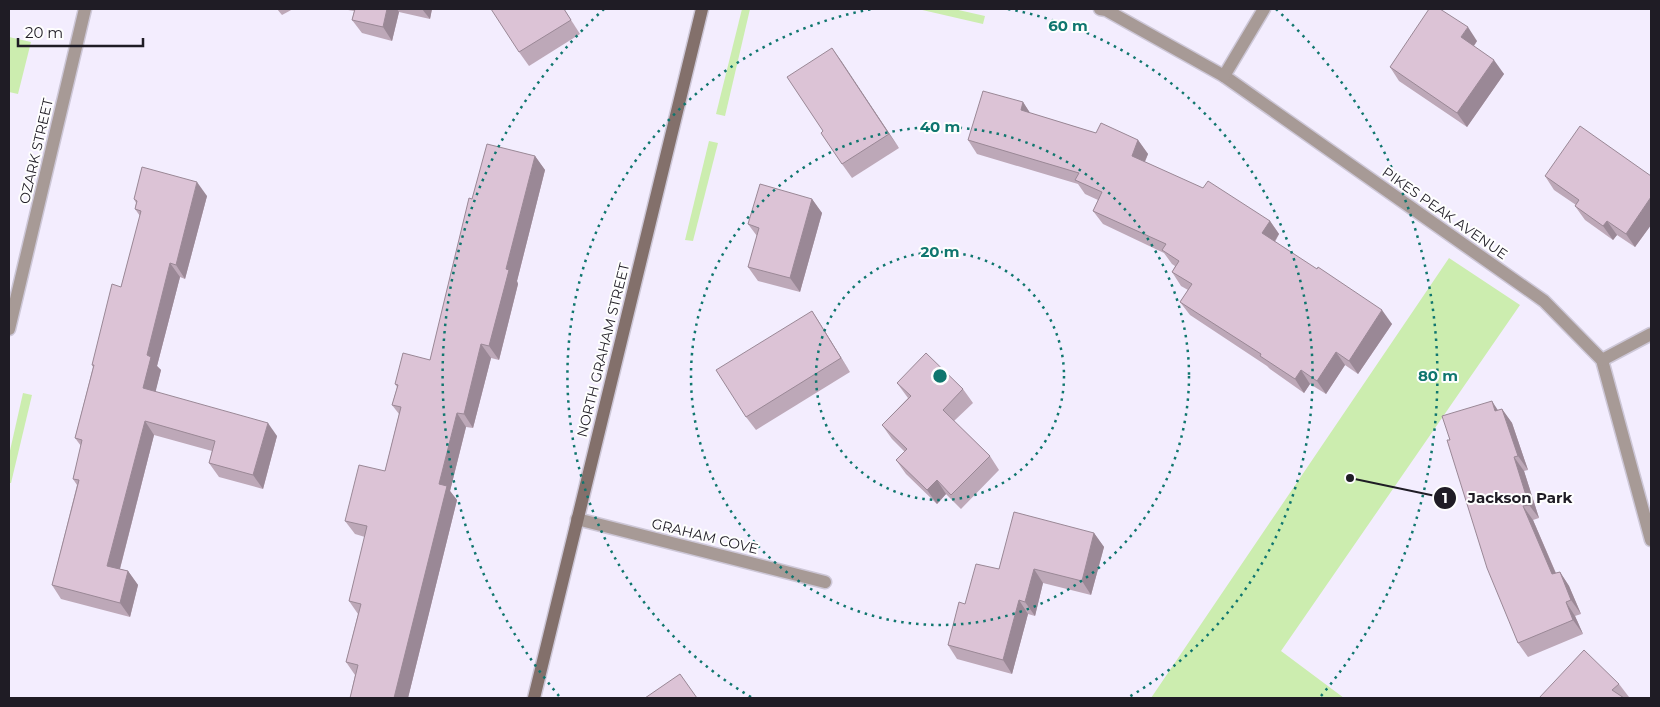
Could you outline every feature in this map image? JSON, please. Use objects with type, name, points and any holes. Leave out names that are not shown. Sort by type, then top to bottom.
[{"type":"main road","name":"NORTH GRAHAM STREET","points":[[534,698],[702,9]]},
{"type":"street","name":"OZARK STREET","points":[[9,329],[85,9]]},
{"type":"street","name":"PIKES PEAK AVENUE","points":[[1100,9],[1106,10],[1224,76],[1544,301],[1602,360],[1651,540]]},
{"type":"street","points":[[1224,76],[1264,9]]},
{"type":"street","points":[[1602,360],[1651,334]]},
{"type":"street","name":"GRAHAM COVE","points":[[577,519],[825,582]]},
{"type":"green space","points":[[742,9],[750,9],[725,116],[716,114]]},
{"type":"green space","points":[[918,9],[954,9],[985,16],[983,24]]},
{"type":"green space","points":[[9,37],[31,42],[18,94],[9,92]]},
{"type":"green space","points":[[709,141],[718,143],[693,241],[685,240]]},
{"type":"green space","points":[[1449,258],[1520,305],[1281,651],[1344,698],[1151,698]]},
{"type":"green space","points":[[23,393],[32,395],[11,483],[9,483],[9,455]]},
{"type":"building","points":[[355,9],[387,9],[383,27],[352,20]]},
{"type":"building","points":[[491,9],[564,9],[571,20],[519,52]]},
{"type":"building","points":[[1429,9],[1440,9],[1468,27],[1461,37],[1494,60],[1457,113],[1390,67]]},
{"type":"building","points":[[832,48],[889,134],[842,164],[821,133],[823,131],[787,77]]},
{"type":"building","points":[[983,91],[1023,102],[1021,110],[1096,133],[1101,123],[1138,140],[1132,156],[1203,188],[1208,181],[1270,221],[1262,233],[1317,269],[1318,267],[1382,310],[1349,361],[1336,352],[1317,381],[1301,370],[1295,379],[1260,356],[1261,354],[1180,302],[1192,284],[1172,272],[1179,261],[1162,250],[1166,244],[1093,211],[1102,192],[1075,180],[1079,173],[968,140]]},
{"type":"building","points":[[1580,126],[1651,176],[1651,197],[1626,234],[1607,221],[1603,226],[1575,206],[1579,200],[1545,176]]},
{"type":"building","points":[[487,144],[535,156],[506,269],[509,270],[489,346],[481,344],[464,414],[457,413],[439,484],[447,486],[394,698],[350,698],[358,665],[346,662],[361,604],[349,601],[367,526],[345,521],[359,465],[385,471],[401,407],[392,405],[398,385],[395,384],[403,353],[430,360],[469,198],[472,199]]},
{"type":"building","points":[[142,167],[197,182],[176,265],[170,263],[147,355],[151,357],[143,388],[268,423],[253,475],[209,463],[215,441],[145,421],[107,566],[128,571],[120,603],[52,585],[79,480],[73,479],[82,440],[75,438],[112,284],[121,287],[141,211],[135,209],[137,201],[134,199]]},
{"type":"building","points":[[760,184],[812,199],[790,278],[748,267],[759,228],[748,224]]},
{"type":"building","points":[[812,311],[841,358],[746,417],[716,370]]},
{"type":"building","points":[[926,353],[963,389],[943,410],[990,456],[951,495],[937,480],[927,490],[896,460],[907,449],[882,425],[911,396],[897,383]]},
{"type":"building","points":[[1492,401],[1495,411],[1502,409],[1518,456],[1514,457],[1529,505],[1523,506],[1552,574],[1560,572],[1571,600],[1566,602],[1573,620],[1518,643],[1487,568],[1447,440],[1450,440],[1442,416]]},
{"type":"building","points":[[1014,512],[1094,533],[1082,581],[1034,569],[1025,602],[1019,600],[1003,660],[948,645],[959,602],[965,604],[976,564],[999,569]]},
{"type":"building","points":[[1584,650],[1619,684],[1612,690],[1624,698],[1539,698]]},
{"type":"building","points":[[680,674],[697,698],[645,698]]},
{"type":"place","name":"Jackson Park","points":[[1350,478]]}]
